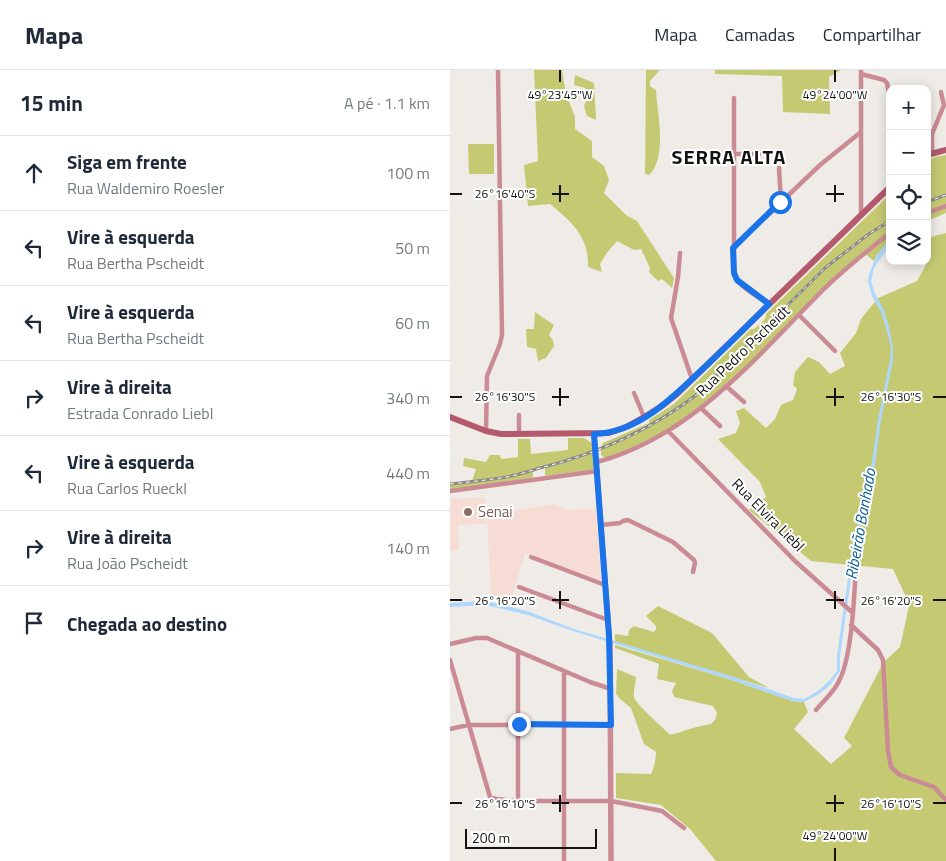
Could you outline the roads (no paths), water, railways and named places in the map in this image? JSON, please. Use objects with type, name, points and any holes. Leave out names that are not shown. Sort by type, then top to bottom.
[{"type":"main road","points":[[931,154],[946,150]]},
{"type":"main road","points":[[450,416],[495,434],[594,434],[615,432],[668,402],[886,191]]},
{"type":"street","points":[[486,431],[487,376],[502,335],[498,70]]},
{"type":"street","points":[[861,214],[861,72],[884,80],[887,85]]},
{"type":"street","points":[[931,144],[932,134],[944,105],[941,92]]},
{"type":"street","points":[[734,98],[734,273],[737,280],[769,304]]},
{"type":"street","points":[[733,248],[820,164],[862,132]]},
{"type":"street","points":[[733,154],[758,154]]},
{"type":"street","points":[[779,168],[780,202]]},
{"type":"street","points":[[931,212],[946,206]]},
{"type":"street","name":"Rua Pedro Pscheidt","points":[[597,462],[614,458],[633,450],[668,431],[702,408],[842,272],[886,236]]},
{"type":"street","points":[[680,253],[671,318],[692,379]]},
{"type":"street","points":[[799,315],[835,350]]},
{"type":"street","points":[[726,386],[744,402]]},
{"type":"street","points":[[634,393],[644,417]]},
{"type":"street","points":[[702,408],[720,426]]},
{"type":"street","points":[[519,415],[519,434]]},
{"type":"street","name":"Rua Elvira Liebl","points":[[668,431],[795,561],[850,611]]},
{"type":"street","points":[[594,434],[610,646],[611,861]]},
{"type":"street","points":[[450,491],[598,472]]},
{"type":"street","points":[[601,525],[628,520],[673,542],[694,560],[693,572]]},
{"type":"street","points":[[531,558],[605,585]]},
{"type":"street","points":[[816,710],[834,690],[842,677],[851,625],[850,611],[856,568]]},
{"type":"street","points":[[519,587],[608,620]]},
{"type":"street","points":[[851,625],[878,650],[883,660],[888,751],[892,767],[900,775],[934,787],[946,800]]},
{"type":"street","points":[[450,644],[481,637],[493,640],[611,689]]},
{"type":"street","points":[[518,650],[518,801]]},
{"type":"street","points":[[450,660],[488,794],[493,799],[518,801],[611,801],[662,811],[684,828]]},
{"type":"street","points":[[564,671],[564,861]]},
{"type":"street","points":[[450,729],[468,725],[611,725]]},
{"type":"water","name":"Ribeirão Banhado","points":[[886,244],[886,251],[874,268],[871,281],[875,294],[884,310],[889,327],[893,347],[893,360],[881,420],[875,465],[868,482],[854,557],[840,656],[840,671],[830,685],[819,694],[804,702],[792,701],[528,615],[486,605],[450,607],[450,603],[487,601],[530,612],[571,628],[734,677],[794,698],[804,699],[818,691],[837,671],[837,656],[851,557],[866,482],[871,468],[890,360],[891,347],[886,328],[881,312],[872,296],[868,281],[877,255]]},
{"type":"railway","points":[[931,201],[946,195]]},
{"type":"railway","points":[[450,484],[507,477],[562,462],[624,439],[663,418],[700,392],[825,268],[870,233],[886,223]]},
{"type":"place","name":"Senai","points":[[468,512]]},
{"type":"district","name":"SERRA ALTA","points":[[729,157]]}]
